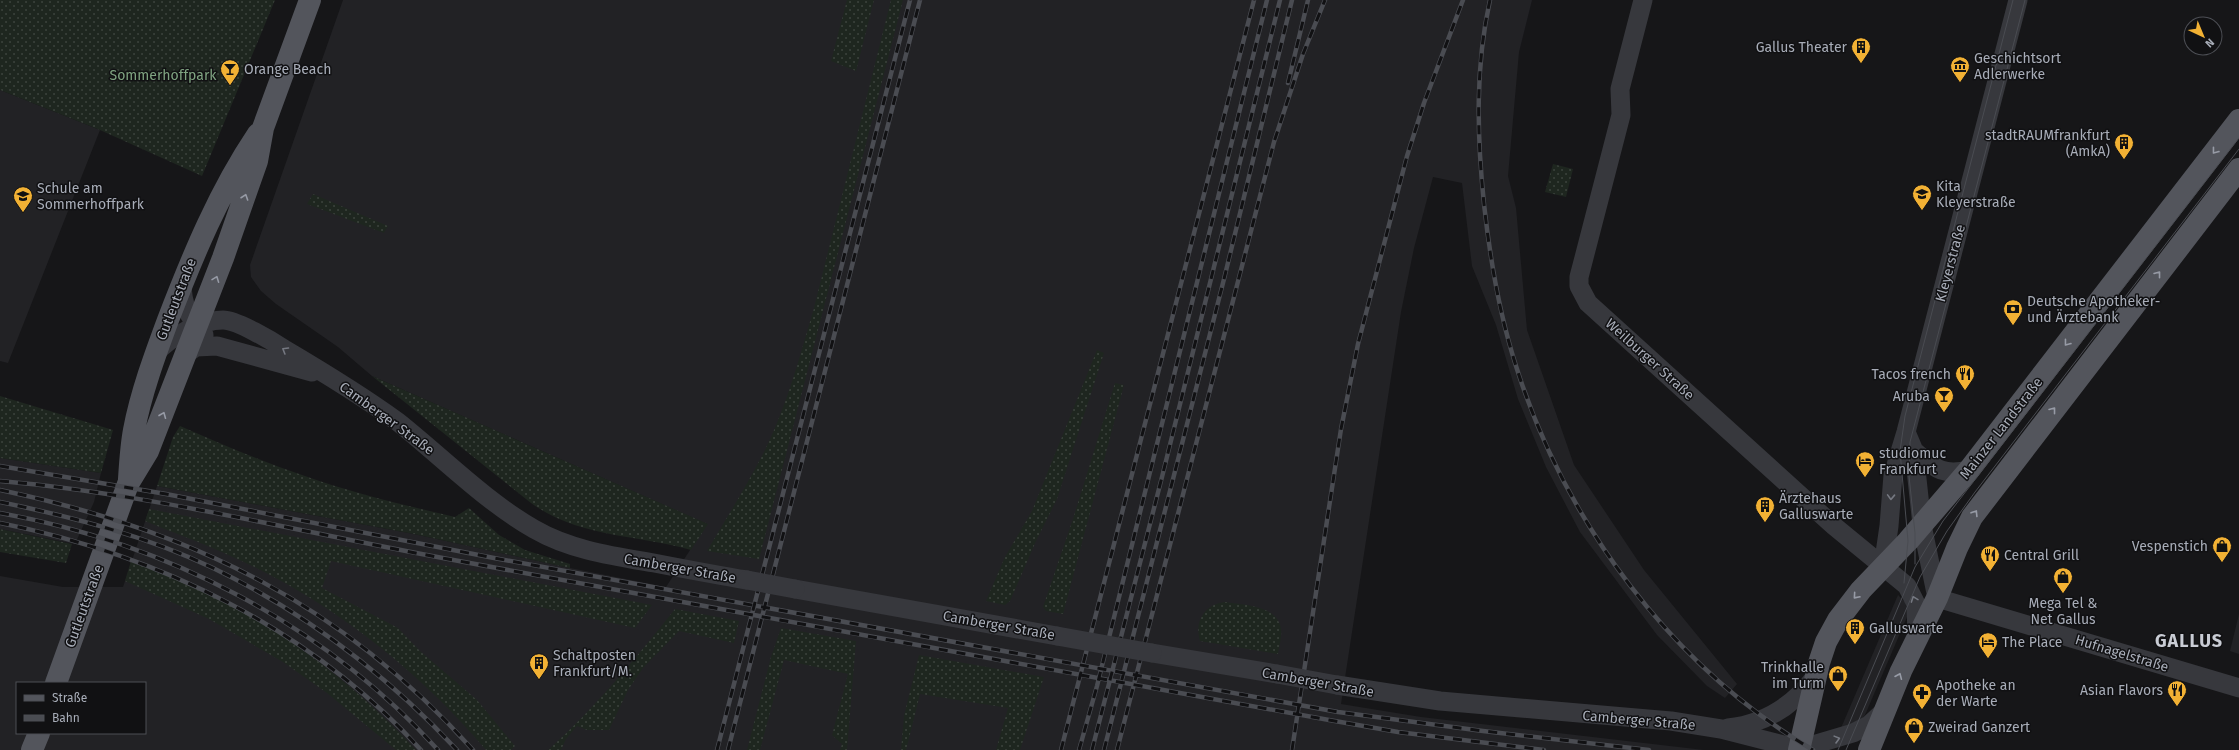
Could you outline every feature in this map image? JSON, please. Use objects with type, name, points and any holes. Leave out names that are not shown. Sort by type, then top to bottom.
[{"type":"main road","name":"Gutleutstraße","points":[[56,682],[128,484],[148,451],[208,299],[257,161],[263,128],[310,0]]},
{"type":"main road","name":"Mainzer Landstraße","points":[[1799,750],[1815,677],[1826,642],[1838,620],[1969,470],[2239,120]]},
{"type":"main road","name":"Gutleutstraße","points":[[128,484],[134,430],[155,355],[182,282],[213,211],[243,157],[263,128]]},
{"type":"main road","points":[[1869,750],[1883,712],[1917,637],[1937,598],[1956,548],[1981,504],[2239,169]]},
{"type":"main road","points":[[213,211],[218,208],[229,213],[232,220],[232,234]]},
{"type":"main road","points":[[32,750],[39,734]]},
{"type":"street","name":"Weilburger Straße","points":[[1643,0],[1620,88],[1621,115],[1579,277],[1579,286],[1588,303],[1834,526],[1904,584],[1912,593],[1918,613],[1917,637]]},
{"type":"street","name":"Kleyerstraße","points":[[1883,567],[1889,526],[1893,475],[1906,432],[2018,0]]},
{"type":"street","points":[[182,282],[182,298],[187,312],[197,327],[215,346]]},
{"type":"street","points":[[208,299],[215,313],[224,320]]},
{"type":"street","points":[[155,355],[163,345],[178,334],[224,320]]},
{"type":"street","name":"Camberger Straße","points":[[224,320],[261,335],[349,387],[398,423],[486,494],[533,529],[575,547],[606,555],[1337,685],[1440,701],[1672,721],[1721,729],[1799,750]]},
{"type":"street","points":[[187,353],[196,347],[215,346]]},
{"type":"street","name":"Camberger Straße","points":[[215,346],[331,377]]},
{"type":"street","points":[[1906,432],[1914,451],[1922,525],[1937,598]]},
{"type":"street","points":[[1914,451],[1937,469],[1944,472],[1969,470]]},
{"type":"street","name":"Hufnagelstraße","points":[[1937,598],[2239,688]]},
{"type":"street","name":"Camberger Straße","points":[[1721,729],[1748,725],[1776,713],[1802,694],[1815,677]]},
{"type":"street","points":[[1799,750],[1853,733],[1869,725],[1883,712]]},
{"type":"shaded area","points":[[343,0],[1532,0],[1519,52],[1508,176],[1516,208],[1527,330],[1574,465],[1644,570],[1737,684],[1725,698],[1707,686],[1657,635],[1580,532],[1546,467],[1518,399],[1496,325],[1472,266],[1462,183],[1433,177],[1414,248],[1401,312],[1341,704],[1421,717],[1704,750],[0,750],[0,576],[63,587],[123,587],[157,486],[414,534],[666,587],[707,524],[372,376],[338,347],[276,304],[261,291],[251,277],[250,265]]},
{"type":"shaded area","points":[[0,90],[100,130],[8,363],[0,361]]},
{"type":"shaded area","points":[[0,458],[101,473],[94,502],[75,544],[0,529]]},
{"type":"shaded area","points":[[1898,595],[1905,602],[1907,617],[1865,715],[1862,719],[1841,728]]},
{"type":"shaded area","points":[[2239,614],[2239,654],[2230,651]]},
{"type":"green space","name":"Sommerhoffpark","points":[[0,0],[275,0],[202,176],[100,130],[0,90]]},
{"type":"green space","points":[[847,0],[874,0],[856,71],[831,61]]},
{"type":"green space","points":[[891,0],[903,0],[759,559],[707,551],[765,450],[780,416],[814,308]]},
{"type":"green space","points":[[1553,164],[1573,169],[1566,197],[1545,192]]},
{"type":"green space","points":[[313,194],[388,226],[384,233],[307,204]]},
{"type":"green space","points":[[1097,350],[1104,353],[1057,499],[1036,541],[1010,601],[1005,605],[986,601],[1005,557],[1032,511]]},
{"type":"green space","points":[[372,376],[708,524],[691,550],[608,534],[569,523],[531,503]]},
{"type":"green space","points":[[1115,383],[1124,385],[1063,614],[1046,611],[1043,607],[1073,519]]},
{"type":"green space","points":[[0,396],[113,430],[101,473],[0,458]]},
{"type":"green space","points":[[180,426],[271,464],[359,493],[455,517],[469,508],[499,535],[525,550],[570,564],[570,568],[414,534],[157,486],[173,437]]},
{"type":"green space","points":[[149,509],[652,605],[635,628],[331,561],[322,588],[398,628],[420,651],[477,700],[515,746],[511,750],[486,750],[459,719],[430,690],[366,636],[297,590],[261,570],[145,521]]},
{"type":"green space","points":[[0,529],[72,544],[66,563],[0,552]]},
{"type":"green space","points":[[131,561],[171,576],[210,594],[285,638],[320,663],[354,691],[416,750],[396,750],[327,693],[283,662],[209,619],[125,581]]},
{"type":"green space","points":[[1225,602],[1259,608],[1274,615],[1281,629],[1278,654],[1200,641],[1199,627],[1200,620],[1203,615],[1212,606]]},
{"type":"green space","points":[[675,609],[739,621],[734,643],[679,631],[643,668],[628,690],[609,730],[587,730],[577,726],[566,739],[561,750],[548,750],[599,700]]},
{"type":"green space","points":[[781,628],[856,641],[847,750],[840,750],[842,744],[832,735],[848,674],[784,660],[760,750],[747,750],[771,657]]},
{"type":"green space","points":[[919,655],[1044,677],[1020,750],[996,750],[1008,708],[920,694],[906,750],[901,750],[904,716]]},
{"type":"tram line","points":[[1904,583],[1908,541],[1900,451],[1905,416],[2013,0]]},
{"type":"tram line","points":[[1915,564],[1915,533],[1909,476],[1910,442],[2025,0]]},
{"type":"tram line","points":[[1838,750],[1915,567],[1943,521],[2239,138]]},
{"type":"tram line","points":[[1846,750],[1920,577],[1947,531],[1975,492],[2239,149]]},
{"type":"railway","points":[[717,750],[910,0]]},
{"type":"railway","points":[[728,750],[920,0]]},
{"type":"railway","points":[[1061,750],[1254,0]]},
{"type":"railway","points":[[1079,750],[1097,686],[1267,0]]},
{"type":"railway","points":[[1092,750],[1162,477],[1280,0]]},
{"type":"railway","points":[[1104,750],[1224,279],[1292,0]]},
{"type":"railway","points":[[1288,83],[1308,0]]},
{"type":"railway","points":[[1117,750],[1274,142],[1303,54],[1325,0]]},
{"type":"railway","points":[[1292,750],[1341,429],[1358,344],[1407,156],[1424,103],[1463,0]]},
{"type":"railway","points":[[1490,0],[1482,51],[1479,102],[1480,153],[1484,204],[1492,265],[1500,306],[1516,366],[1537,424],[1563,480],[1594,534],[1630,585],[1670,633],[1714,677],[1762,716],[1813,750]]},
{"type":"railway","points":[[0,466],[166,494],[494,558],[1338,712],[1483,731],[1649,750]]},
{"type":"railway","points":[[0,481],[56,487],[169,504],[448,559],[1329,720],[1398,732],[1544,750]]},
{"type":"railway","points":[[0,490],[70,507],[136,527],[199,551],[259,580],[316,614],[370,653],[423,698],[473,750]]},
{"type":"railway","points":[[0,502],[82,521],[162,546],[213,568],[247,586],[281,605],[313,626],[374,671],[430,722],[457,750]]},
{"type":"railway","points":[[0,513],[62,527],[122,545],[181,568],[238,596],[293,628],[345,664],[393,705],[438,750]]},
{"type":"railway","points":[[0,523],[59,537],[117,555],[174,577],[229,603],[281,633],[331,668],[378,707],[421,750]]},
{"type":"place","name":"Gallus Theater","points":[[1861,64]]},
{"type":"place","name":"Geschichtsort Adlerwerke","points":[[1960,83]]},
{"type":"place","name":"Orange Beach","points":[[230,86]]},
{"type":"place","name":"stadtRAUMfrankfurt (AmkA)","points":[[2124,160]]},
{"type":"place","name":"Kita Kleyerstraße","points":[[1922,211]]},
{"type":"place","name":"Schule am Sommerhoffpark","points":[[23,213]]},
{"type":"place","name":"Deutsche Apotheker- und Ärztebank","points":[[2013,326]]},
{"type":"place","name":"Tacos french","points":[[1965,391]]},
{"type":"place","name":"Aruba","points":[[1944,413]]},
{"type":"place","name":"studiomuc Frankfurt","points":[[1865,478]]},
{"type":"place","name":"Ärztehaus Galluswarte","points":[[1765,523]]},
{"type":"place","name":"Vespenstich","points":[[2222,563]]},
{"type":"place","name":"Central Grill","points":[[1990,572]]},
{"type":"place","name":"Mega Tel & Net Gallus","points":[[2063,594]]},
{"type":"place","name":"Galluswarte","points":[[1855,645]]},
{"type":"place","name":"The Place","points":[[1988,659]]},
{"type":"place","name":"Schaltposten Frankfurt/M.","points":[[539,680]]},
{"type":"place","name":"Trinkhalle im Turm","points":[[1838,692]]},
{"type":"place","name":"Asian Flavors","points":[[2177,707]]},
{"type":"place","name":"Apotheke an der Warte","points":[[1922,710]]},
{"type":"place","name":"Zweirad Ganzert","points":[[1914,744]]},
{"type":"district","name":"GALLUS","points":[[2189,641]]}]
